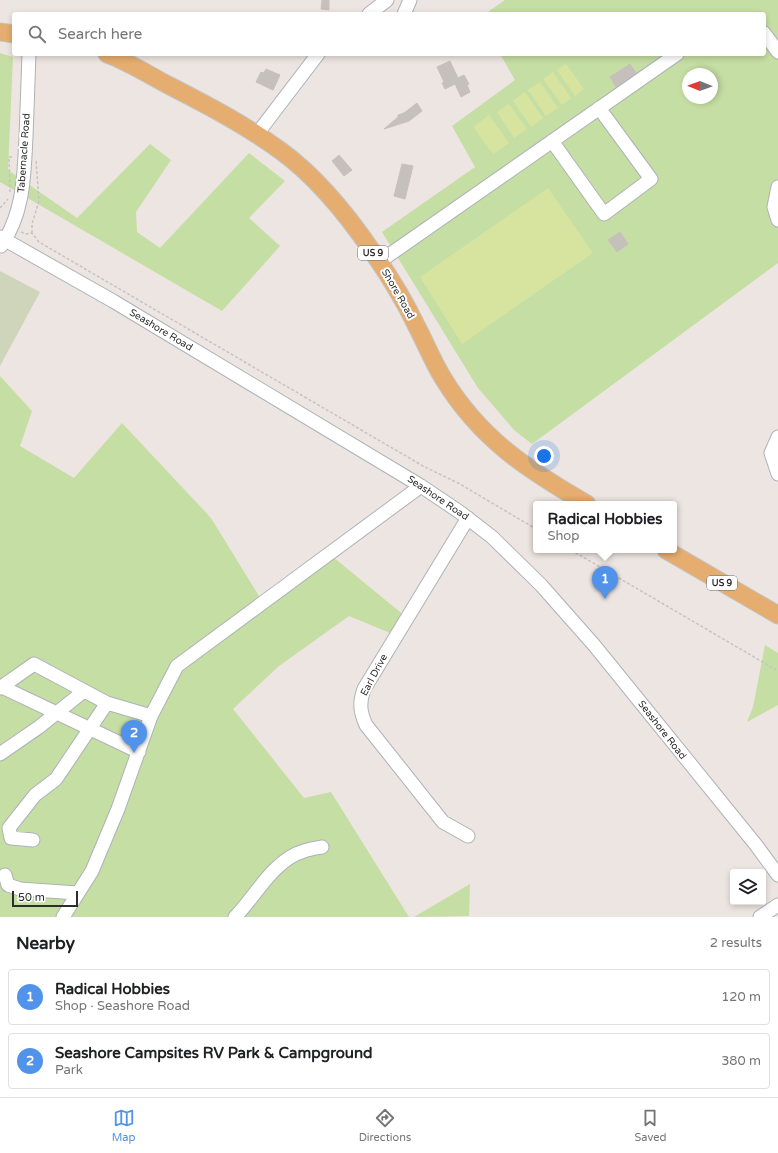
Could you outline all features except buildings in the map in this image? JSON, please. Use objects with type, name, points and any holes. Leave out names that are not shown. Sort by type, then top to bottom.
[{"type":"main road","points":[[0,32],[12,34]]},
{"type":"main road","name":"Shore Road","points":[[111,56],[220,112],[257,134],[283,152],[316,183],[350,221],[379,262],[405,303],[444,380],[476,422],[506,452],[527,468],[582,501]]},
{"type":"main road","name":"US 9","points":[[671,553],[778,615]]},
{"type":"street","points":[[371,12],[387,0]]},
{"type":"street","points":[[405,12],[410,0]]},
{"type":"street","points":[[766,36],[778,52]]},
{"type":"street","name":"Tabernacle Road","points":[[2,241],[12,227],[20,204],[25,156],[29,56]]},
{"type":"street","points":[[257,134],[316,56]]},
{"type":"street","points":[[379,262],[674,56]]},
{"type":"street","points":[[552,141],[604,214],[651,179],[599,108]]},
{"type":"street","points":[[778,188],[774,207],[778,220]]},
{"type":"street","name":"Seashore Road","points":[[2,241],[114,301],[421,486],[468,518],[521,564],[571,618],[756,845],[778,875]]},
{"type":"street","points":[[778,437],[771,453],[778,474]]},
{"type":"street","points":[[63,917],[77,893],[92,872],[118,809],[151,716],[176,666],[421,486]]},
{"type":"street","name":"Earl Drive","points":[[468,518],[364,690],[360,708],[366,725],[443,822],[468,836]]},
{"type":"street","points":[[1,687],[34,664],[107,703],[151,716]]},
{"type":"street","points":[[1,687],[58,712],[139,752]]},
{"type":"street","points":[[0,754],[84,691]]},
{"type":"street","points":[[33,840],[11,838],[9,828],[35,795],[56,779],[107,703]]},
{"type":"street","points":[[235,917],[266,879],[278,867],[302,851],[322,847]]},
{"type":"street","points":[[5,875],[8,885],[20,889],[77,893]]},
{"type":"street","points":[[760,917],[778,905]]},
{"type":"path","points":[[0,208],[9,198],[9,157],[36,156],[39,201],[32,224],[32,232],[34,237],[39,242],[416,462],[460,484],[533,527]]},
{"type":"path","points":[[26,234],[32,232]]},
{"type":"path","points":[[576,553],[778,671]]},
{"type":"green space","points":[[505,0],[778,0],[778,263],[532,444],[514,430],[478,388],[382,232],[475,167],[452,126],[515,80],[501,56],[766,56],[766,12],[488,12]]},
{"type":"green space","points":[[0,53],[13,57],[8,170],[77,218],[150,144],[171,160],[136,212],[137,232],[160,248],[249,153],[285,181],[249,218],[280,246],[222,311],[0,182]]},
{"type":"green space","points":[[566,64],[584,89],[575,96],[557,70]]},
{"type":"green space","points":[[553,72],[571,98],[562,105],[543,79]]},
{"type":"green space","points":[[540,82],[558,108],[546,116],[528,90]]},
{"type":"green space","points":[[525,92],[543,118],[531,127],[513,101]]},
{"type":"green space","points":[[509,104],[527,129],[514,138],[497,112]]},
{"type":"green space","points":[[489,115],[509,143],[493,154],[473,127]]},
{"type":"green space","points":[[548,188],[593,253],[462,344],[420,277]]},
{"type":"green space","points":[[0,271],[40,292],[0,366]]},
{"type":"green space","points":[[0,376],[32,411],[20,446],[74,478],[122,423],[211,518],[262,601],[327,552],[406,617],[395,635],[349,616],[279,666],[233,709],[304,798],[331,792],[409,917],[0,917]]},
{"type":"green space","points":[[765,645],[778,653],[778,705],[747,722],[753,707]]},
{"type":"green space","points":[[470,884],[469,916],[414,917]]},
{"type":"place","name":"Radical Hobbies","points":[[605,599]]},
{"type":"place","name":"Seashore Campsites RV Park & Campground","points":[[134,753]]}]
